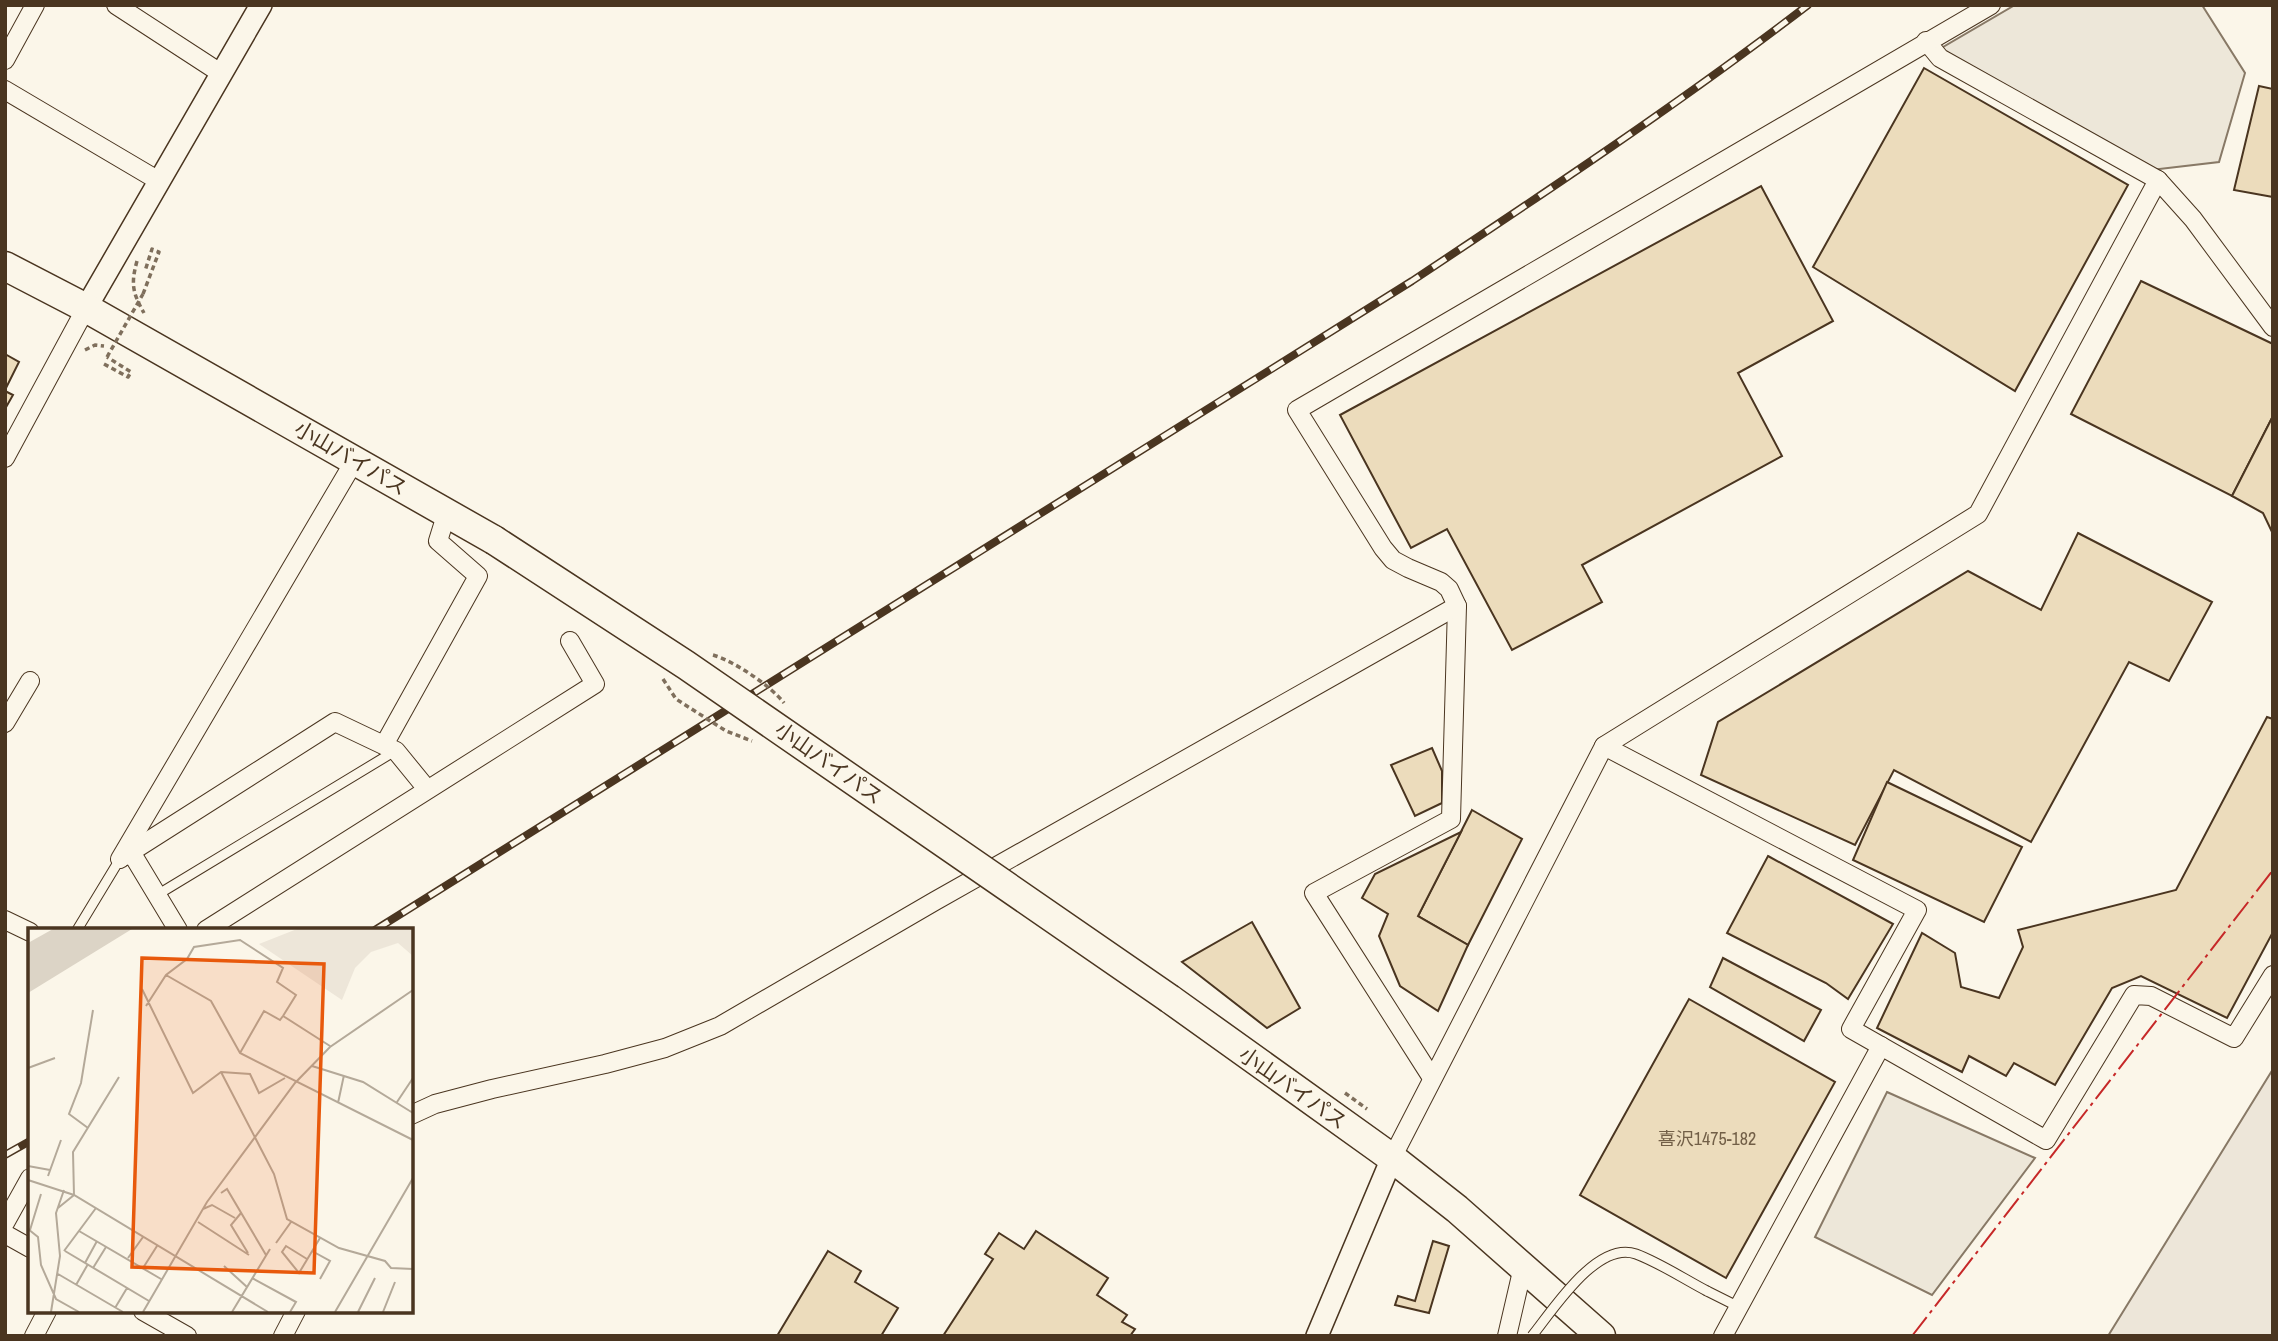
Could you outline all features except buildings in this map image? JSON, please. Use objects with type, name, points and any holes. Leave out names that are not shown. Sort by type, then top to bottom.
[{"type":"highway","name":"小山バイパス","points":[[5,266],[86,307],[447,512],[686,665],[1170,999],[1392,1158],[1457,1209],[1601,1336]]},
{"type":"street","points":[[5,60],[35,5]]},
{"type":"street","points":[[116,5],[222,74]]},
{"type":"street","points":[[5,457],[86,307],[261,5]]},
{"type":"street","points":[[1432,1078],[1314,893],[1451,819],[1457,606],[1449,589],[1441,582],[1400,564],[1383,548],[1297,410],[1991,5]]},
{"type":"street","points":[[1926,41],[1940,58],[2158,180],[2193,219],[2273,327]]},
{"type":"street","points":[[5,90],[159,181]]},
{"type":"street","points":[[1317,1336],[1392,1158],[1604,746],[1978,514],[2158,180]]},
{"type":"street","points":[[126,855],[355,460]]},
{"type":"street","points":[[390,748],[478,576],[438,541],[447,512]]},
{"type":"street","points":[[413,1114],[435,1104],[665,1048],[720,1026],[935,901],[1457,606]]},
{"type":"street","points":[[209,928],[596,684],[570,641]]},
{"type":"street","points":[[5,723],[30,681]]},
{"type":"street","points":[[126,855],[335,723],[390,748],[427,789]]},
{"type":"street","points":[[1604,746],[1917,910],[1851,1029],[2046,1140],[2134,995],[2151,996],[2234,1038],[2273,975]]},
{"type":"street","points":[[126,855],[157,895],[177,928]]},
{"type":"street","points":[[5,920],[28,931]]},
{"type":"street","points":[[1723,1336],[1881,1046]]},
{"type":"street","points":[[5,1223],[28,1182]]},
{"type":"street","points":[[5,1234],[28,1247]]},
{"type":"street","points":[[1507,1336],[1523,1267]]},
{"type":"street","points":[[34,1336],[46,1313]]},
{"type":"street","points":[[145,1313],[161,1329],[187,1336]]},
{"type":"street","points":[[283,1336],[295,1313]]},
{"type":"lane","points":[[157,895],[390,748]]},
{"type":"lane","points":[[78,928],[126,855]]},
{"type":"lane","points":[[1532,1336],[1591,1266],[1604,1257],[1618,1253],[1634,1253],[1739,1307]]},
{"type":"path","points":[[104,364],[128,377],[131,372],[107,357],[144,293],[159,252],[152,249],[145,271]]},
{"type":"path","points":[[142,251],[133,279],[134,293],[143,312],[150,319]]},
{"type":"shaded area","points":[[2015,5],[2202,5],[2245,73],[2219,162],[2151,170],[1938,50]]},
{"type":"shaded area","points":[[2273,1069],[2273,1336],[2108,1336]]},
{"type":"shaded area","points":[[1887,1092],[2035,1158],[1932,1295],[1815,1237]]},
{"type":"railway","points":[[378,928],[1412,281],[1662,112],[1808,5]]},
{"type":"railway","points":[[5,1155],[28,1142]]},
{"type":"power","points":[[1912,1336],[2273,870]]}]
